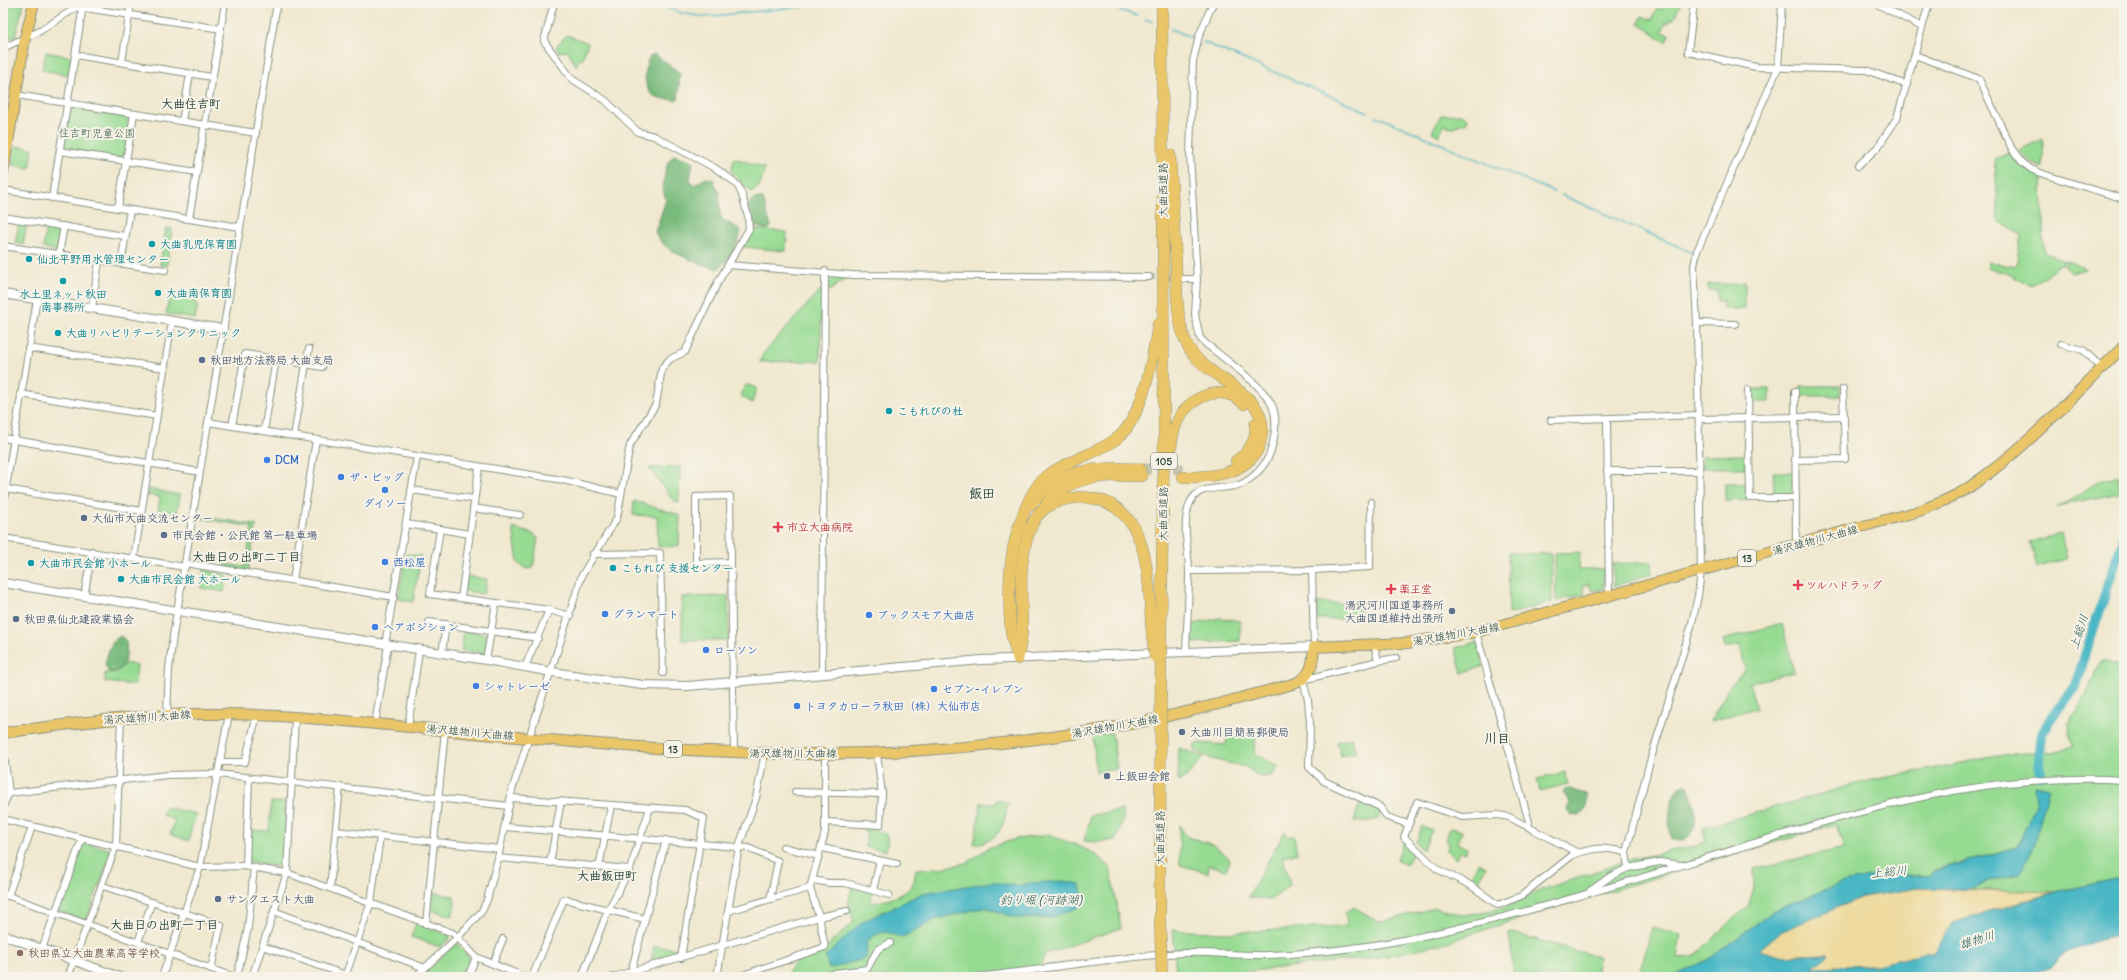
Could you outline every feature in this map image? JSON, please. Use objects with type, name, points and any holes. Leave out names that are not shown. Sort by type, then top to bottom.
[{"type":"highway","name":"大曲西道路","points":[[1162,8],[1164,440],[1156,634],[1160,702],[1160,922],[1162,977]]},
{"type":"highway","points":[[1156,634],[1168,473],[1173,437],[1179,419],[1187,407],[1194,402],[1214,393],[1226,392],[1238,398],[1248,408],[1254,418],[1256,430],[1253,440],[1244,456],[1231,464],[1213,469],[1183,473],[1215,476],[1229,472],[1240,466],[1257,452],[1263,428],[1260,415],[1254,404],[1196,357],[1186,344],[1180,323],[1162,8]]},
{"type":"highway","points":[[1018,659],[1011,632],[1010,587],[1012,559],[1018,529],[1029,498],[1038,484],[1051,472],[1110,444],[1123,433],[1135,413],[1154,352],[1164,287]]},
{"type":"highway","points":[[1018,529],[1032,504],[1040,495],[1061,479],[1087,469],[1106,467],[1141,472],[1086,478],[1060,490],[1051,497],[1040,513],[1027,537],[1022,557],[1020,588],[1022,631],[1018,659]]},
{"type":"highway","points":[[1040,513],[1059,500],[1078,497],[1100,500],[1122,511],[1131,520],[1139,537],[1144,558],[1156,634]]},
{"type":"main road","points":[[3,173],[25,38],[34,3]]},
{"type":"main road","name":"湯沢雄物川大曲線","points":[[1314,647],[1435,640],[1476,632],[1919,511],[1948,499],[1970,487],[2015,452],[2124,346]]},
{"type":"main road","points":[[1302,680],[1310,670],[1314,647]]},
{"type":"main road","name":"湯沢雄物川大曲線","points":[[3,733],[121,718],[167,714],[229,714],[375,724],[645,748],[765,753],[877,753],[1017,740],[1091,731],[1195,710],[1246,697],[1302,680]]},
{"type":"street","points":[[122,62],[132,3]]},
{"type":"street","points":[[188,219],[225,3]]},
{"type":"street","points":[[167,714],[169,668],[177,612],[277,3]]},
{"type":"street","points":[[415,977],[458,937],[482,911],[498,858],[511,798],[529,737],[552,672],[582,575],[612,528],[616,518],[628,454],[636,435],[656,404],[662,368],[670,359],[685,352],[728,265],[749,229],[748,216],[738,186],[724,173],[654,136],[638,132],[605,100],[572,79],[544,42],[554,3]]},
{"type":"street","points":[[1186,651],[1189,571],[1187,514],[1194,495],[1209,488],[1232,487],[1250,479],[1261,468],[1270,455],[1276,429],[1275,412],[1266,394],[1200,338],[1195,315],[1197,279],[1190,154],[1192,61],[1199,36],[1213,3]]},
{"type":"street","points":[[1694,3],[1688,52],[1756,67],[1866,70],[1908,85]]},
{"type":"street","points":[[1628,868],[1626,852],[1649,765],[1691,627],[1698,596],[1701,571],[1697,323],[1694,266],[1697,251],[1778,68],[1782,3]]},
{"type":"street","points":[[1875,3],[1922,27]]},
{"type":"street","points":[[1858,166],[1878,147],[1893,126],[1901,110],[1929,3]]},
{"type":"street","points":[[52,198],[82,12],[81,5]]},
{"type":"street","points":[[3,48],[40,31],[81,5],[130,15],[221,29]]},
{"type":"street","points":[[75,55],[212,78]]},
{"type":"street","points":[[1915,55],[1979,79],[2016,157],[2031,169],[2124,199]]},
{"type":"street","points":[[182,121],[190,74]]},
{"type":"street","points":[[16,95],[256,133]]},
{"type":"street","points":[[118,208],[134,114]]},
{"type":"street","points":[[60,151],[197,172]]},
{"type":"street","points":[[3,190],[240,228]]},
{"type":"street","points":[[121,264],[130,210]]},
{"type":"street","points":[[3,217],[125,236]]},
{"type":"street","points":[[59,254],[64,226]]},
{"type":"street","points":[[3,246],[165,270]]},
{"type":"street","points":[[92,308],[99,261]]},
{"type":"street","points":[[728,265],[853,274],[1149,277]]},
{"type":"street","points":[[822,674],[825,271]]},
{"type":"street","points":[[1182,279],[1197,279]]},
{"type":"street","points":[[3,294],[223,329]]},
{"type":"street","points":[[3,505],[20,394],[37,300]]},
{"type":"street","points":[[134,558],[172,321]]},
{"type":"street","points":[[1697,323],[1735,324]]},
{"type":"street","points":[[2060,344],[2083,350],[2102,368]]},
{"type":"street","points":[[28,348],[165,368]]},
{"type":"street","points":[[294,436],[309,349]]},
{"type":"street","points":[[232,426],[245,354],[322,367]]},
{"type":"street","points":[[264,431],[276,359]]},
{"type":"street","points":[[1795,460],[1845,460],[1843,389]]},
{"type":"street","points":[[1748,390],[1750,498],[1796,498]]},
{"type":"street","points":[[1795,390],[1796,545]]},
{"type":"street","points":[[20,394],[157,416]]},
{"type":"street","points":[[1551,420],[1844,416]]},
{"type":"street","points":[[1607,419],[1609,596]]},
{"type":"street","points":[[208,422],[563,480],[621,494]]},
{"type":"street","points":[[3,438],[200,472]]},
{"type":"street","points":[[293,580],[316,440]]},
{"type":"street","points":[[375,724],[386,645],[417,457]]},
{"type":"street","points":[[461,598],[479,467]]},
{"type":"street","points":[[1607,471],[1699,471]]},
{"type":"street","points":[[6,488],[142,511]]},
{"type":"street","points":[[411,490],[474,500]]},
{"type":"street","points":[[731,562],[696,563],[696,497],[730,496],[734,752]]},
{"type":"street","points":[[1189,571],[1312,570],[1370,567],[1372,502]]},
{"type":"street","points":[[473,508],[520,516]]},
{"type":"street","points":[[406,524],[469,534]]},
{"type":"street","points":[[440,530],[430,594],[549,610],[570,616]]},
{"type":"street","points":[[3,538],[293,580],[394,597]]},
{"type":"street","points":[[84,597],[92,551]]},
{"type":"street","points":[[594,554],[660,553],[662,673]]},
{"type":"street","points":[[3,583],[177,612],[486,660],[552,672],[651,685],[688,686],[942,663],[1186,651],[1314,647],[1312,570]]},
{"type":"street","points":[[486,660],[496,603]]},
{"type":"street","points":[[525,667],[549,610]]},
{"type":"street","points":[[429,622],[538,638]]},
{"type":"street","points":[[442,653],[446,624]]},
{"type":"street","points":[[1476,632],[1529,822],[1528,826]]},
{"type":"street","points":[[1374,644],[1378,661]]},
{"type":"street","points":[[408,727],[419,650]]},
{"type":"street","points":[[1396,658],[1302,680],[1308,700],[1310,723],[1309,762],[1311,770],[1331,785],[1380,807],[1387,817],[1408,824]]},
{"type":"street","points":[[162,977],[200,867],[229,714]]},
{"type":"street","points":[[221,762],[245,762],[257,715]]},
{"type":"street","points":[[68,977],[103,886],[116,846],[121,718]]},
{"type":"street","points":[[252,977],[287,873],[295,718]]},
{"type":"street","points":[[426,924],[445,730]]},
{"type":"street","points":[[3,746],[9,793],[3,806]]},
{"type":"street","points":[[716,977],[740,846],[756,798],[765,753]]},
{"type":"street","points":[[825,822],[880,825],[882,794],[877,753]]},
{"type":"street","points":[[737,977],[825,947],[819,917],[810,888],[822,848],[825,822],[824,754]]},
{"type":"street","points":[[9,793],[167,775],[218,774],[340,786],[509,806]]},
{"type":"street","points":[[246,866],[249,778]]},
{"type":"street","points":[[976,977],[1186,953],[1267,955],[1362,947],[1434,934],[1588,893],[1850,813],[1923,796],[1986,785],[2036,780],[2124,780]]},
{"type":"street","points":[[330,888],[340,786]]},
{"type":"street","points":[[795,792],[882,794]]},
{"type":"street","points":[[511,798],[685,810],[704,818],[681,958]]},
{"type":"street","points":[[550,862],[561,801]]},
{"type":"street","points":[[1578,853],[1509,817],[1498,815],[1462,817],[1417,802],[1404,837],[1437,869],[1470,885],[1498,905],[1521,896],[1559,864],[1578,853],[1597,848],[1626,852]]},
{"type":"street","points":[[599,867],[611,806]]},
{"type":"street","points":[[582,977],[608,910],[630,869],[650,808]]},
{"type":"street","points":[[3,820],[200,867],[246,866],[287,873],[454,933],[476,957],[525,977]]},
{"type":"street","points":[[32,827],[5,895],[234,977]]},
{"type":"street","points":[[505,827],[606,836],[700,842],[748,848],[778,861],[770,899]]},
{"type":"street","points":[[336,831],[500,849]]},
{"type":"street","points":[[262,946],[345,976],[371,902],[380,836]]},
{"type":"street","points":[[42,950],[82,839]]},
{"type":"street","points":[[631,974],[666,840]]},
{"type":"street","points":[[783,847],[819,856]]},
{"type":"street","points":[[822,848],[896,864]]},
{"type":"street","points":[[498,858],[630,869]]},
{"type":"street","points":[[873,890],[880,861]]},
{"type":"street","points":[[1588,893],[1611,876],[1628,868],[1660,862],[1682,865]]},
{"type":"street","points":[[237,977],[248,928],[254,868]]},
{"type":"street","points":[[813,880],[829,883],[845,883],[889,895]]},
{"type":"street","points":[[103,886],[221,925],[212,969]]},
{"type":"street","points":[[728,911],[810,888]]},
{"type":"street","points":[[532,977],[564,898],[645,919]]},
{"type":"street","points":[[138,942],[152,902]]},
{"type":"street","points":[[274,911],[425,968]]},
{"type":"street","points":[[614,977],[631,974],[722,945],[819,917],[847,911]]},
{"type":"street","points":[[3,935],[120,977]]},
{"type":"street","points":[[493,964],[503,939]]},
{"type":"street","points":[[825,977],[835,973],[866,969],[878,949],[890,943]]},
{"type":"street","points":[[468,977],[476,957]]},
{"type":"green space","points":[[3,3],[24,3],[15,37],[3,40]]},
{"type":"green space","points":[[1665,3],[1681,3],[1673,20],[1670,19],[1669,23],[1666,22],[1662,32],[1669,34],[1666,42],[1639,23],[1642,16],[1652,20],[1657,8],[1661,10]]},
{"type":"green space","points":[[567,35],[588,43],[582,60],[579,59],[576,66],[568,51],[559,52],[556,46]]},
{"type":"green space","points":[[46,52],[72,57],[69,75],[42,70]]},
{"type":"green space","points":[[651,55],[656,55],[680,73],[678,99],[658,98],[650,93],[647,88],[645,76],[647,64]]},
{"type":"green space","name":"住吉町児童公園","points":[[69,107],[131,117],[124,159],[62,149]]},
{"type":"green space","points":[[1461,114],[1467,118],[1467,122],[1452,127],[1444,125],[1439,136],[1432,132],[1441,115]]},
{"type":"green space","points":[[2043,139],[2043,168],[2030,162],[2019,150]]},
{"type":"green space","points":[[15,146],[33,149],[30,168],[12,165]]},
{"type":"green space","points":[[2011,152],[2018,162],[2042,176],[2044,252],[2067,261],[2063,262],[2063,265],[2060,264],[2031,286],[2005,272],[1988,269],[1988,261],[2014,267],[2017,261],[2021,234],[1997,220],[1998,211],[1995,159]]},
{"type":"green space","points":[[674,155],[693,162],[690,179],[692,185],[706,178],[713,179],[719,193],[720,215],[724,221],[740,229],[739,238],[733,251],[721,267],[717,269],[691,260],[673,251],[665,246],[655,232],[666,200],[663,190],[665,172],[668,162]]},
{"type":"green space","points":[[734,158],[765,168],[761,183],[757,189],[751,192],[731,171]]},
{"type":"green space","points":[[757,198],[763,199],[771,227],[767,229],[755,226],[749,211],[749,204],[752,200]]},
{"type":"green space","points":[[19,222],[27,224],[23,245],[15,243]]},
{"type":"green space","points":[[46,227],[60,230],[57,251],[43,248]]},
{"type":"green space","points":[[166,228],[172,229],[167,266],[160,265]]},
{"type":"green space","points":[[755,229],[787,232],[786,251],[743,247]]},
{"type":"green space","points":[[2068,261],[2086,269],[2071,273],[2064,266]]},
{"type":"green space","points":[[834,275],[846,278],[831,290],[828,290],[828,279]]},
{"type":"green space","points":[[1745,281],[1745,309],[1723,309],[1723,302],[1717,302],[1717,290],[1708,290],[1708,284],[1740,284]]},
{"type":"green space","points":[[822,288],[820,361],[760,362],[763,354]]},
{"type":"green space","points":[[170,292],[195,296],[194,303],[198,304],[195,319],[166,314]]},
{"type":"green space","points":[[748,385],[757,388],[752,403],[740,395],[745,386]]},
{"type":"green space","points":[[1800,386],[1840,386],[1840,396],[1800,396]]},
{"type":"green space","points":[[1753,389],[1770,389],[1770,402],[1753,402]]},
{"type":"green space","points":[[1745,455],[1745,468],[1702,468],[1702,456]]},
{"type":"green space","points":[[680,467],[679,503],[673,500],[649,468]]},
{"type":"green space","points":[[1773,472],[1793,472],[1793,492],[1791,495],[1774,496]]},
{"type":"green space","points":[[2118,475],[2119,493],[2057,506],[2069,501],[2099,481]]},
{"type":"green space","points":[[1725,484],[1747,484],[1747,500],[1725,501]]},
{"type":"green space","points":[[149,489],[180,495],[177,513],[158,510],[160,497],[148,495]]},
{"type":"green space","points":[[634,501],[680,515],[679,546],[658,547],[657,516],[633,515]]},
{"type":"green space","points":[[199,516],[256,525],[248,571],[224,567],[225,564],[245,567],[252,527],[198,518]]},
{"type":"green space","points":[[513,528],[533,534],[538,538],[533,568],[526,569],[518,563]]},
{"type":"green space","points":[[2061,534],[2067,559],[2037,567],[2030,542]]},
{"type":"green space","points":[[1580,552],[1579,569],[1604,569],[1603,589],[1592,591],[1589,584],[1583,586],[1585,594],[1556,601],[1555,553]]},
{"type":"green space","points":[[1508,553],[1552,554],[1552,602],[1509,614]]},
{"type":"green space","points":[[406,554],[421,556],[413,602],[398,599]]},
{"type":"green space","points":[[1652,562],[1652,573],[1613,587],[1613,564]]},
{"type":"green space","points":[[204,570],[227,575],[224,592],[201,588]]},
{"type":"green space","points":[[466,576],[487,579],[484,594],[464,591]]},
{"type":"green space","points":[[728,596],[729,640],[682,640],[682,597]]},
{"type":"green space","points":[[1318,603],[1360,604],[1360,619],[1317,619]]},
{"type":"green space","points":[[1220,618],[1240,621],[1240,641],[1189,643],[1189,625]]},
{"type":"green space","points":[[1782,623],[1794,672],[1749,683],[1756,708],[1711,721],[1727,690],[1745,669],[1740,645],[1725,648],[1723,640]]},
{"type":"green space","points":[[464,630],[489,635],[486,654],[461,650]]},
{"type":"green space","points":[[121,636],[126,641],[125,661],[119,669],[109,672],[105,665],[108,652],[111,644]]},
{"type":"green space","points":[[1477,642],[1484,666],[1462,673],[1455,648]]},
{"type":"green space","points":[[2105,660],[2124,668],[2124,877],[2055,892],[1967,889],[2021,872],[2049,788],[2035,785],[2036,803],[2017,847],[1934,870],[1929,876],[1885,874],[1844,882],[1772,912],[1709,959],[1673,977],[1639,977],[1652,927],[1681,934],[1677,958],[1693,957],[1748,906],[1754,888],[1753,869],[1844,848],[1836,824],[1546,910],[1441,944],[1387,956],[1243,972],[1176,976],[1173,930],[1224,933],[1347,926],[1345,913],[1354,907],[1379,922],[1435,908],[1465,915],[1503,908],[1539,891],[1632,859],[1695,846],[1706,842],[1702,828],[1863,782],[2008,754],[2052,752],[2073,747],[2069,732],[2071,719],[2086,695],[2101,662]]},
{"type":"green space","points":[[126,663],[137,666],[135,685],[105,682],[105,673],[117,672]]},
{"type":"green space","points":[[1238,729],[1256,732],[1254,753],[1278,766],[1273,775],[1263,777],[1257,775],[1246,767],[1212,759],[1194,750],[1195,744],[1198,743],[1226,745],[1227,734]]},
{"type":"green space","points":[[1112,733],[1117,769],[1096,772],[1093,735]]},
{"type":"green space","points":[[1352,738],[1356,752],[1341,756],[1337,742]]},
{"type":"green space","points":[[1179,748],[1204,757],[1187,776],[1178,782]]},
{"type":"green space","points":[[1565,772],[1568,784],[1540,791],[1537,779]]},
{"type":"green space","points":[[1685,785],[1688,786],[1694,804],[1695,822],[1693,830],[1689,836],[1682,840],[1671,840],[1669,820],[1671,805],[1679,787]]},
{"type":"green space","points":[[1566,788],[1586,794],[1586,806],[1580,816],[1571,815],[1568,810],[1570,802],[1563,793]]},
{"type":"green space","points":[[996,800],[1008,802],[1005,818],[999,831],[990,840],[974,844],[981,803],[995,804]]},
{"type":"green space","points":[[271,802],[287,802],[284,864],[281,867],[247,861],[249,830],[269,831]]},
{"type":"green space","points":[[1360,802],[1378,810],[1380,814],[1378,819],[1363,822],[1354,821]]},
{"type":"green space","points":[[165,807],[196,814],[188,841],[170,834],[175,820],[162,815]]},
{"type":"green space","points":[[1122,810],[1124,817],[1116,840],[1097,842],[1084,841],[1091,815]]},
{"type":"green space","points":[[1179,825],[1187,837],[1211,844],[1225,854],[1230,860],[1226,870],[1209,865],[1208,873],[1180,865]]},
{"type":"green space","points":[[864,826],[886,834],[888,840],[886,851],[865,847],[867,833],[863,831]]},
{"type":"green space","points":[[1422,826],[1432,830],[1423,850],[1416,843]]},
{"type":"green space","points":[[1450,828],[1462,831],[1458,843],[1467,848],[1465,853],[1459,852],[1456,859],[1446,850],[1449,845],[1445,841]]},
{"type":"green space","points":[[1285,831],[1288,837],[1294,836],[1297,853],[1283,856],[1290,885],[1271,900],[1248,897]]},
{"type":"green space","points":[[1049,835],[1074,844],[1098,856],[1110,868],[1121,928],[1045,954],[1039,969],[959,977],[785,977],[796,962],[826,949],[831,942],[854,921],[848,905],[852,887],[872,892],[871,903],[888,900],[904,893],[912,885],[914,882],[916,869],[941,868],[967,863],[988,848],[1016,839]],"holes":[[[993,883],[1019,886],[1029,883],[1050,918],[1017,918],[985,907],[935,919],[901,938],[887,932],[880,933],[867,941],[866,949],[862,922],[923,893]]]},
{"type":"green space","points":[[1404,840],[1415,850],[1406,865],[1397,860]]},
{"type":"green space","points":[[82,843],[109,849],[111,853],[86,921],[58,911]]},
{"type":"green space","points":[[1478,863],[1486,867],[1476,885],[1469,881]]},
{"type":"green space","points":[[433,893],[454,896],[455,904],[452,916],[431,910]]},
{"type":"green space","points":[[416,923],[450,936],[450,938],[440,947],[411,937]]},
{"type":"green space","points":[[1509,932],[1599,957],[1594,977],[1514,977]]},
{"type":"green space","points":[[456,943],[471,959],[464,977],[421,977]]},
{"type":"green space","points":[[654,946],[678,949],[677,954],[651,960]]},
{"type":"sand","points":[[1918,888],[2055,892],[1952,923],[1935,951],[1877,965],[1811,967],[1828,954],[1780,956],[1759,950],[1780,932],[1862,897]]},
{"type":"water","name":"雄物川","points":[[2034,785],[2049,788],[2034,845],[2021,872],[1967,889],[1918,888],[1862,897],[1780,932],[1759,950],[1780,956],[1829,954],[1812,967],[1877,965],[1935,951],[1952,923],[2061,891],[2124,877],[2124,934],[2096,941],[2063,954],[2052,967],[2028,974],[2036,977],[1673,977],[1709,959],[1772,912],[1844,882],[1885,874],[1929,876],[1934,871],[2017,847],[2036,803]]},
{"type":"water","name":"釣り堀 (河跡湖)","points":[[1063,881],[1080,884],[1084,905],[1050,918],[1017,918],[985,907],[934,920],[901,938],[883,932],[867,941],[866,958],[829,969],[825,957],[862,922],[923,893],[993,882],[1019,886],[1029,883]]},
{"type":"waterway","points":[[656,3],[681,13],[704,17],[827,4]]},
{"type":"waterway","points":[[1100,3],[1137,16]]},
{"type":"waterway","points":[[1145,19],[1153,22]]},
{"type":"waterway","points":[[1171,29],[1193,38]]},
{"type":"waterway","points":[[1203,42],[1368,112]]},
{"type":"waterway","points":[[1376,116],[1554,192]]},
{"type":"waterway","points":[[1562,195],[1693,253]]},
{"type":"waterway","name":"上総川","points":[[2040,775],[2039,759],[2042,734],[2049,721],[2075,686],[2124,537]]},
{"type":"tunnel","points":[[1149,277],[1179,278]]},
{"type":"tunnel","points":[[1140,469],[1183,469]]},
{"type":"place","name":"大曲乳児保育園","points":[[152,244]]},
{"type":"place","name":"仙北平野用水管理センター","points":[[29,259]]},
{"type":"place","name":"水土里ネット秋田 南事務所","points":[[63,281]]},
{"type":"place","name":"大曲南保育園","points":[[158,293]]},
{"type":"place","name":"大曲リハビリテーションクリニック","points":[[58,333]]},
{"type":"place","name":"秋田地方法務局 大曲支局","points":[[202,360]]},
{"type":"place","name":"こもれびの杜","points":[[889,411]]},
{"type":"place","name":"DCM","points":[[267,460]]},
{"type":"place","name":"ザ・ビッグ","points":[[341,477]]},
{"type":"place","name":"ダイソー","points":[[385,490]]},
{"type":"place","name":"大仙市大曲交流センター","points":[[84,518]]},
{"type":"place","name":"市立大曲病院","points":[[778,527]]},
{"type":"place","name":"市民会館・公民館 第一駐車場","points":[[164,535]]},
{"type":"place","name":"西松屋","points":[[385,562]]},
{"type":"place","name":"大曲市民会館 小ホール","points":[[31,563]]},
{"type":"place","name":"こもれび 支援センター","points":[[613,568]]},
{"type":"place","name":"大曲市民会館 大ホール","points":[[121,579]]},
{"type":"place","name":"ツルハドラッグ","points":[[1798,585]]},
{"type":"place","name":"薬王堂","points":[[1391,589]]},
{"type":"place","name":"湯沢河川国道事務所 大曲国道維持出張所","points":[[1452,611]]},
{"type":"place","name":"グランマート","points":[[605,614]]},
{"type":"place","name":"ブックスモア大曲店","points":[[869,615]]},
{"type":"place","name":"秋田県仙北建設業協会","points":[[16,619]]},
{"type":"place","name":"ヘアポジション","points":[[375,627]]},
{"type":"place","name":"ローソン","points":[[706,650]]},
{"type":"place","name":"シャトレーゼ","points":[[476,686]]},
{"type":"place","name":"セブン-イレブン","points":[[934,689]]},
{"type":"place","name":"トヨタカローラ秋田（株）大仙市店","points":[[797,706]]},
{"type":"place","name":"大曲川目簡易郵便局","points":[[1182,732]]},
{"type":"place","name":"上飯田会館","points":[[1107,776]]},
{"type":"place","name":"サンクエスト大曲","points":[[218,899]]},
{"type":"place","name":"秋田県立大曲農業高等学校","points":[[20,953]]},
{"type":"district","name":"大曲住吉町","points":[[191,104]]},
{"type":"district","name":"飯田","points":[[982,493]]},
{"type":"district","name":"大曲日の出町二丁目","points":[[246,557]]},
{"type":"district","name":"川目","points":[[1497,738]]},
{"type":"district","name":"大曲飯田町","points":[[607,876]]},
{"type":"district","name":"大曲日の出町一丁目","points":[[164,925]]}]
